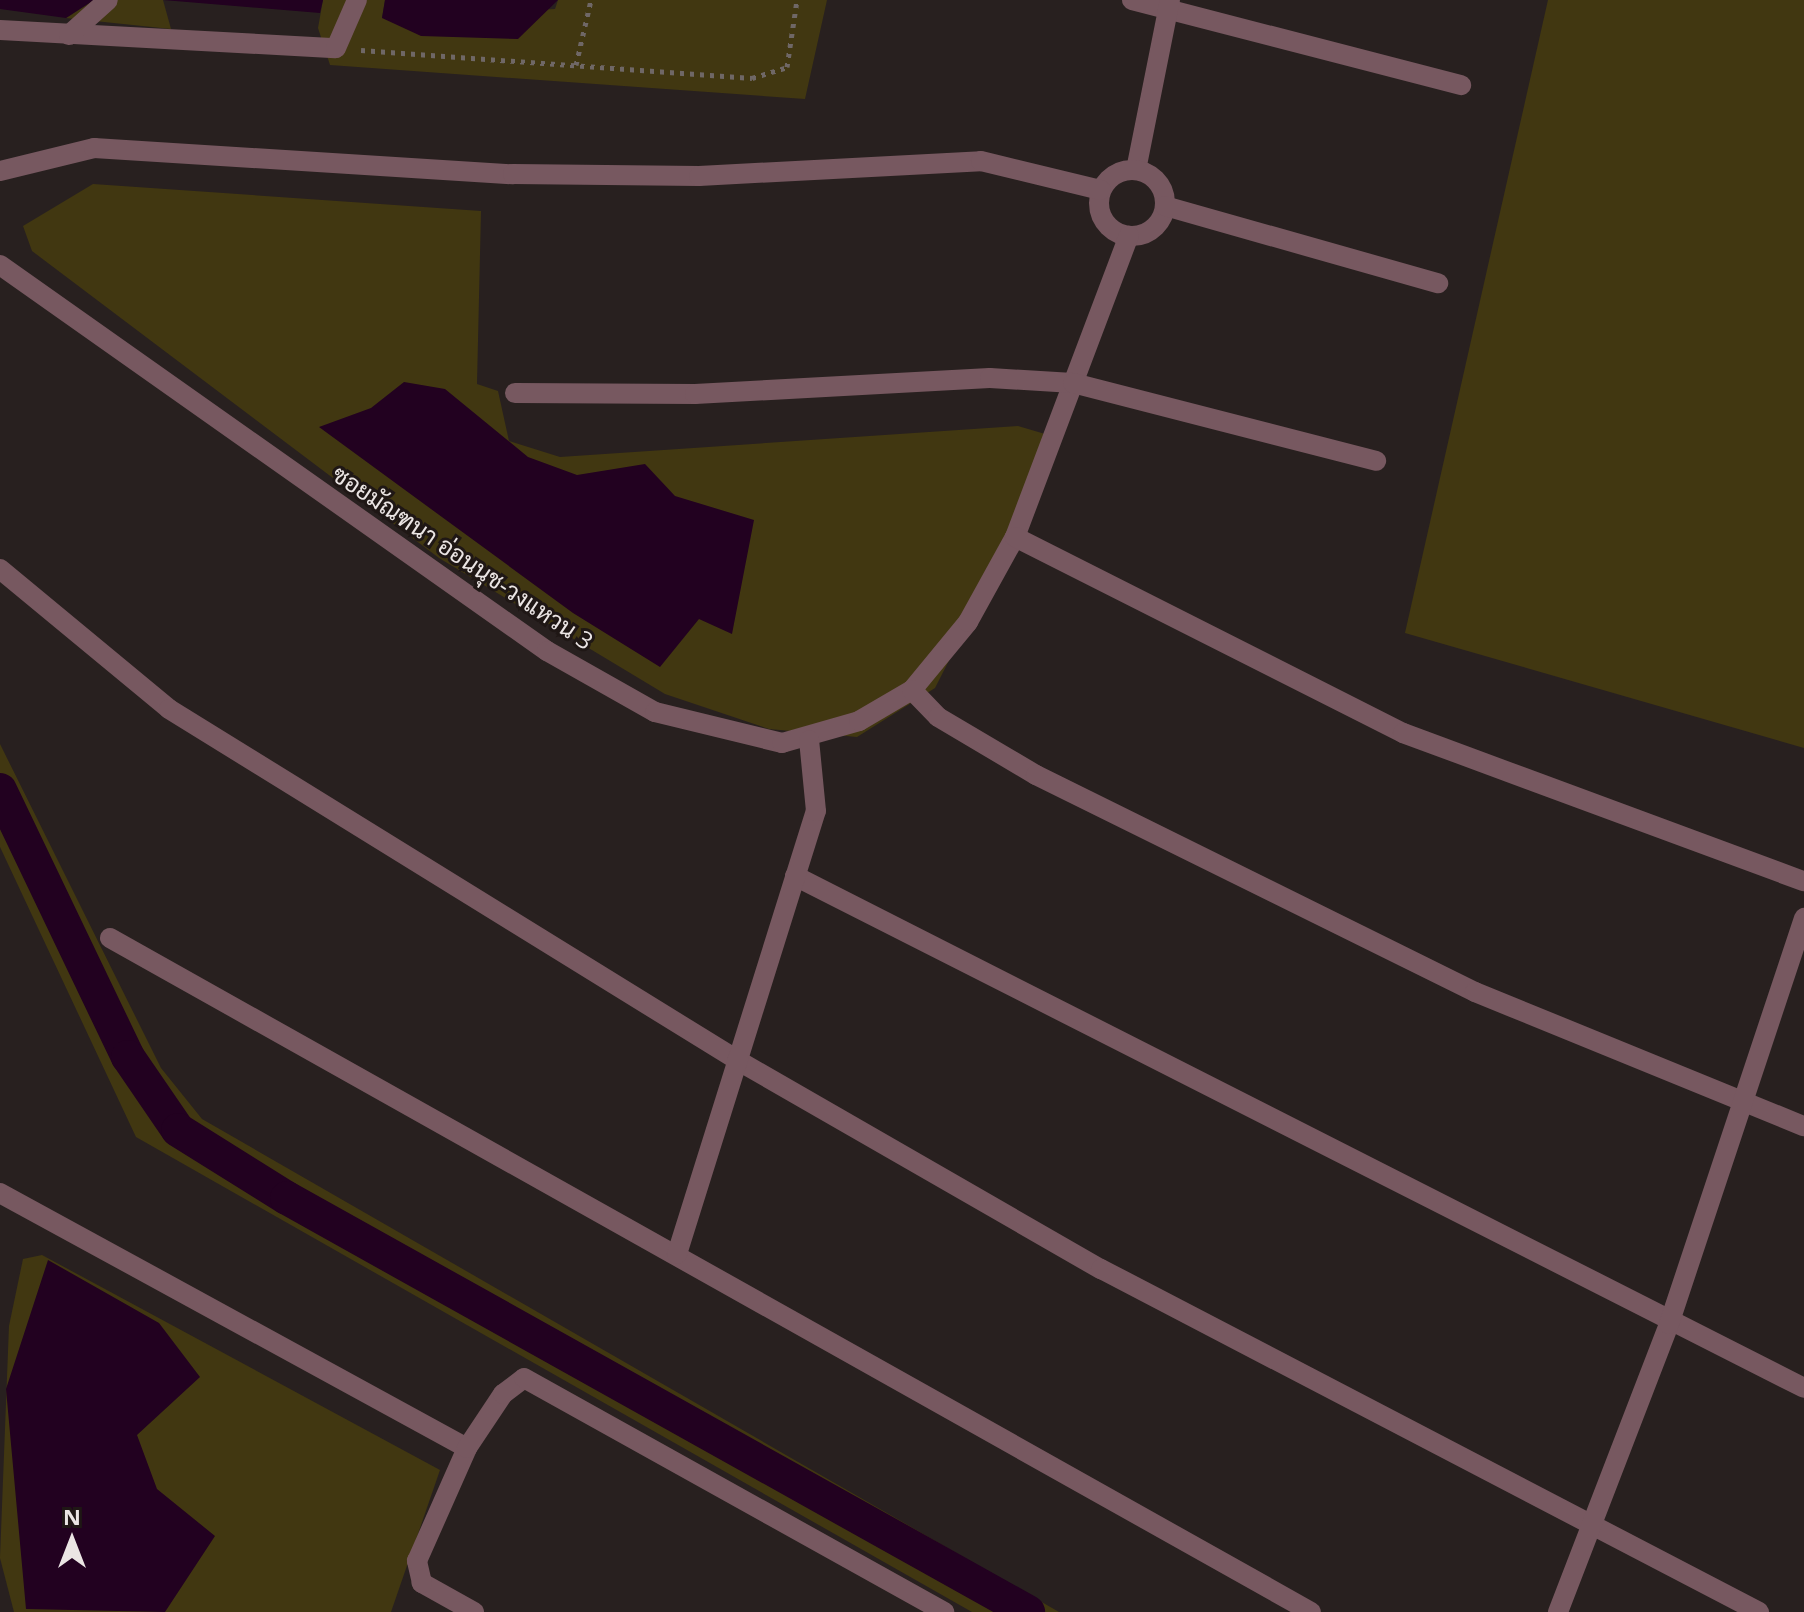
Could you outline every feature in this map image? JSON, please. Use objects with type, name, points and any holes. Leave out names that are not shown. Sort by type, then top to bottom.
[{"type":"street","points":[[69,35],[108,0]]},
{"type":"street","points":[[0,30],[336,48],[357,0]]},
{"type":"street","points":[[1132,0],[1170,5],[1461,85]]},
{"type":"street","points":[[1136,170],[1170,5]]},
{"type":"street","points":[[0,171],[94,148],[156,148],[513,174],[699,176],[981,161],[1101,190]]},
{"type":"street","points":[[677,1254],[816,811],[809,740],[912,690],[968,622],[1015,537],[1129,236],[1157,225],[1165,206],[1157,182],[1136,170],[1119,172],[1101,190],[1103,220],[1129,236]]},
{"type":"street","points":[[1165,206],[1438,283]]},
{"type":"street","name":"ซอยมัณฑนา อ่อนนุช-วงแหวน 3","points":[[0,265],[547,651],[655,712],[722,733],[809,740]]},
{"type":"street","points":[[515,393],[695,394],[990,378],[1073,383],[1376,461]]},
{"type":"street","points":[[1015,537],[1403,733],[1804,881]]},
{"type":"street","points":[[0,569],[169,709],[737,1060],[1101,1269],[1591,1529],[1759,1612]]},
{"type":"street","points":[[912,690],[938,717],[1036,775],[1475,992],[1746,1105],[1804,1126]]},
{"type":"street","points":[[795,876],[1669,1324],[1804,1388]]},
{"type":"street","points":[[1558,1612],[1669,1324],[1746,1105],[1804,918]]},
{"type":"street","points":[[110,938],[1311,1612]]},
{"type":"street","points":[[0,1193],[467,1448]]},
{"type":"street","points":[[474,1612],[422,1583],[417,1566],[467,1448],[503,1394],[530,1378],[944,1612]]},
{"type":"path","points":[[576,65],[591,0]]},
{"type":"path","points":[[336,48],[752,78],[787,67],[797,0]]},
{"type":"shaded area","points":[[0,0],[94,0],[66,18],[0,9]]},
{"type":"shaded area","points":[[94,0],[163,0],[171,29],[66,18]]},
{"type":"shaded area","points":[[163,0],[323,0],[320,13]]},
{"type":"shaded area","points":[[323,0],[385,0],[382,18],[555,9],[558,0],[827,0],[805,99],[330,65],[318,28]]},
{"type":"shaded area","points":[[385,0],[558,0],[518,39],[421,36],[382,18]]},
{"type":"shaded area","points":[[1548,0],[1804,0],[1804,748],[1405,633]]},
{"type":"shaded area","points":[[93,184],[481,211],[477,384],[498,391],[509,441],[560,457],[1018,426],[1062,439],[935,688],[857,737],[769,729],[665,694],[439,558],[32,251],[23,226]]},
{"type":"shaded area","points":[[404,382],[445,389],[528,457],[577,475],[645,464],[675,496],[754,520],[732,634],[699,619],[660,667],[573,613],[319,427],[371,408]]},
{"type":"shaded area","points":[[0,744],[161,1068],[202,1119],[1059,1612],[972,1612],[136,1137],[0,847]]},
{"type":"shaded area","points":[[42,1255],[440,1470],[391,1612],[14,1612],[0,1558],[9,1326],[23,1259]]},
{"type":"shaded area","points":[[48,1260],[159,1323],[200,1377],[137,1435],[157,1489],[215,1536],[165,1612],[26,1609],[6,1389]]},
{"type":"waterway","points":[[0,790],[128,1057],[178,1130],[287,1198],[1028,1612]]}]
